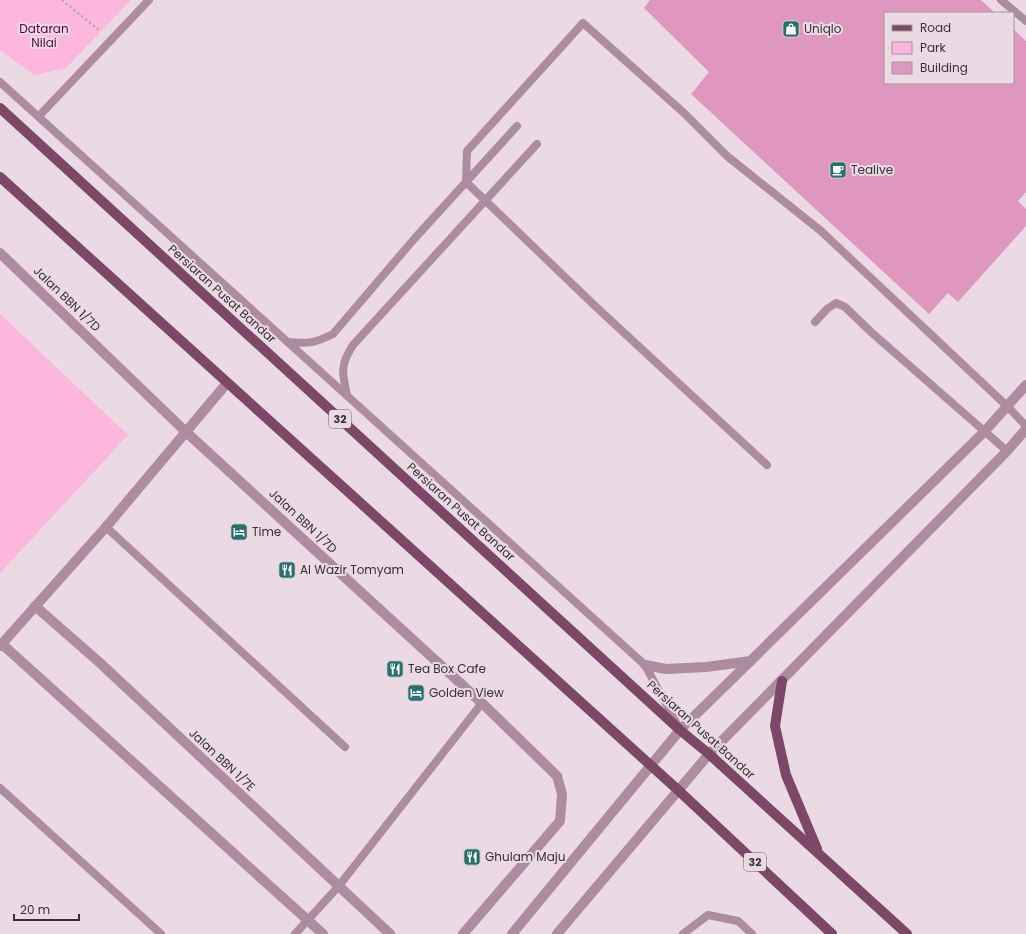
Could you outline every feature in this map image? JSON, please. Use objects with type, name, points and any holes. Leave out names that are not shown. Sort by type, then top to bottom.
[{"type":"main road","name":"Persiaran Pusat Bandar","points":[[0,108],[680,730],[710,754],[907,934]]},
{"type":"main road","name":"32","points":[[0,177],[678,790],[832,934]]},
{"type":"main road","points":[[782,681],[775,726],[786,776],[818,852]]},
{"type":"street","name":"Jalan BBN 1/7D","points":[[0,253],[186,432],[482,703],[557,776],[562,794],[560,821],[463,934]]},
{"type":"street","points":[[227,383],[106,527],[1,645],[323,934]]},
{"type":"street","points":[[512,934],[680,730],[985,431],[1008,407],[1026,385]]},
{"type":"street","points":[[557,934],[710,754],[1007,451],[1026,428]]},
{"type":"street","name":"Jalan BBN 1/7E","points":[[36,606],[99,662],[390,934]]},
{"type":"street","points":[[645,664],[666,668],[706,667],[751,661]]},
{"type":"lane","points":[[39,116],[149,0]]},
{"type":"lane","points":[[1002,0],[1026,21]]},
{"type":"lane","points":[[767,465],[594,305],[466,182],[467,151],[583,23],[684,113],[727,156],[821,231],[1008,407],[1026,428]]},
{"type":"lane","points":[[0,82],[645,664],[680,730]]},
{"type":"lane","points":[[288,342],[303,344],[320,340],[333,334],[415,238],[517,126]]},
{"type":"lane","points":[[347,395],[342,374],[345,357],[353,345],[537,144]]},
{"type":"lane","points":[[815,322],[827,309],[836,303],[845,307],[871,332],[1007,451]]},
{"type":"lane","points":[[106,527],[345,747]]},
{"type":"lane","points":[[295,934],[338,886],[482,703]]},
{"type":"lane","points":[[0,788],[161,934]]},
{"type":"lane","points":[[683,934],[708,915],[738,921],[752,934]]},
{"type":"path","points":[[62,0],[111,40]]},
{"type":"green space","name":"Dataran Nilai","points":[[0,0],[131,0],[66,68],[34,75],[0,50]]},
{"type":"green space","points":[[0,314],[128,435],[0,573]]},
{"type":"building","points":[[650,0],[981,0],[994,12],[884,12],[884,84],[1014,84],[1014,30],[1026,41],[1026,192],[1018,201],[1026,209],[1026,226],[958,302],[948,293],[929,314],[691,94],[709,72],[644,8]]},
{"type":"place","name":"Uniqlo","points":[[791,29]]},
{"type":"place","name":"Tealive","points":[[838,170]]},
{"type":"place","name":"Time","points":[[239,532]]},
{"type":"place","name":"Al Wazir Tomyam","points":[[287,570]]},
{"type":"place","name":"Tea Box Cafe","points":[[395,669]]},
{"type":"place","name":"Golden View","points":[[416,693]]},
{"type":"place","name":"Ghulam Maju","points":[[472,857]]}]
